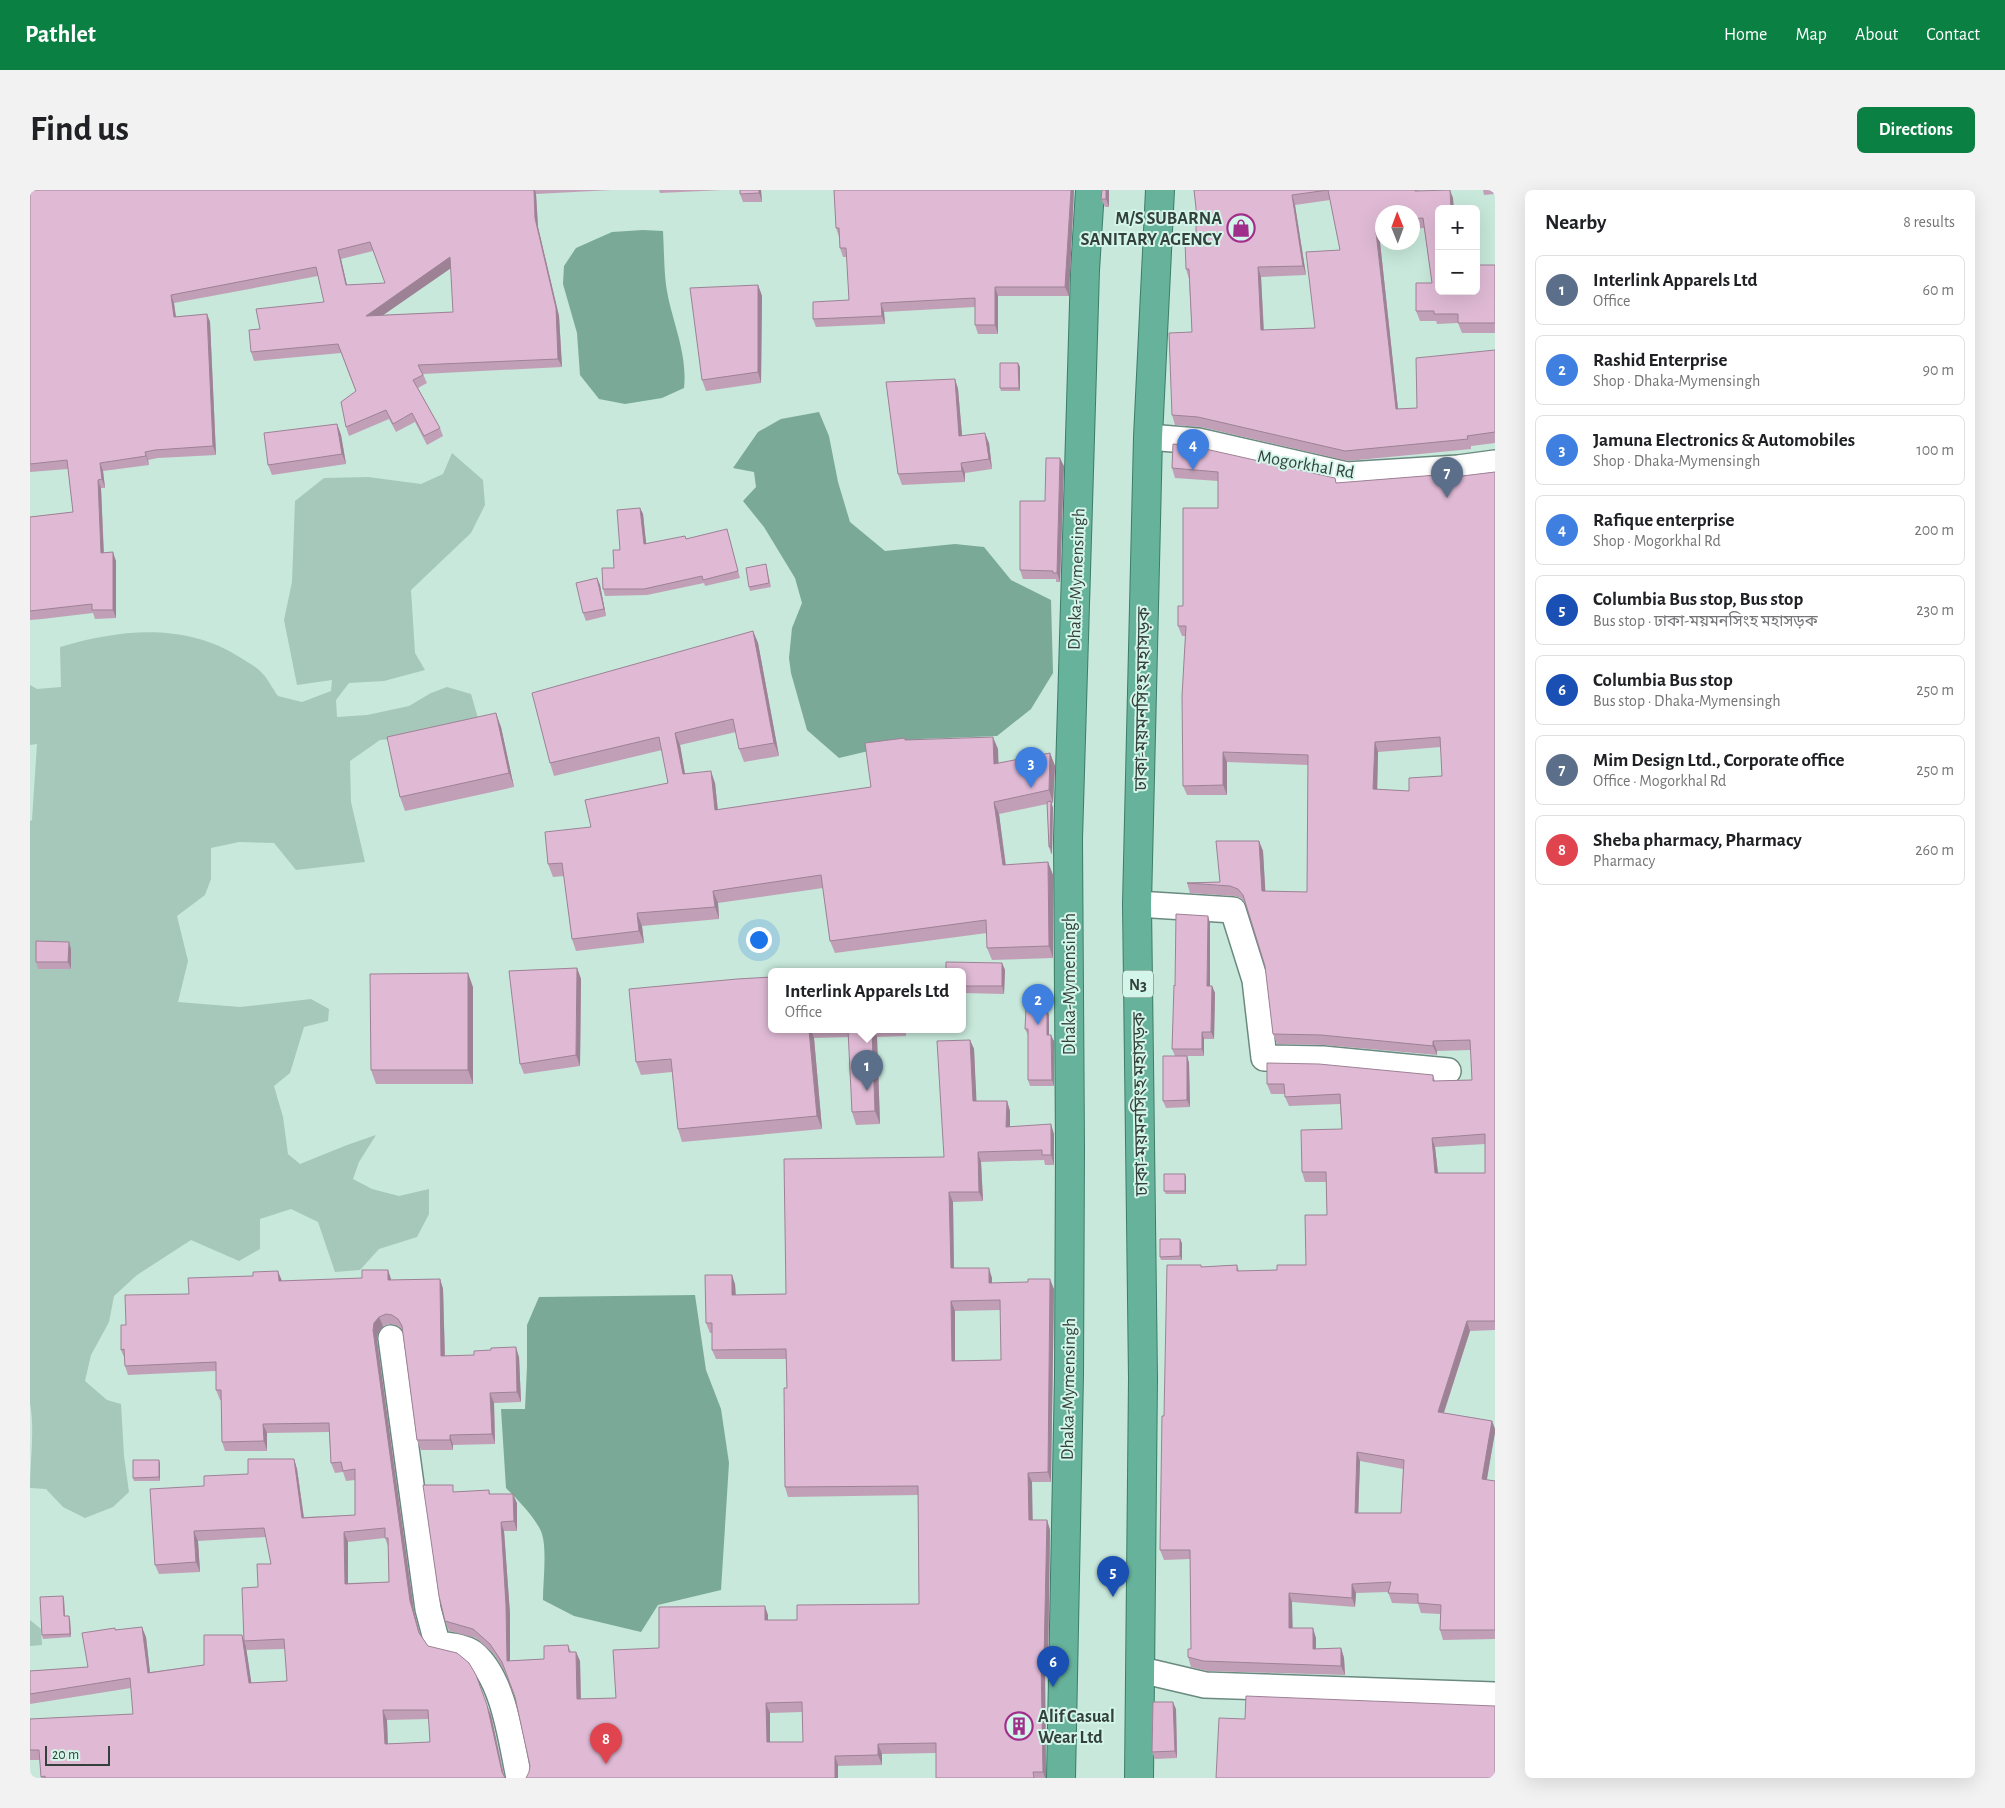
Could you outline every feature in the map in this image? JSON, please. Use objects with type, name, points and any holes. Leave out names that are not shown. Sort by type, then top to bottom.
[{"type":"highway","name":"Dhaka-Mymensingh","points":[[1061,1778],[1069,1375],[1068,839],[1085,270],[1090,190]]},
{"type":"highway","name":"ঢাকা-ময়মনসিংহ মহাসড়ক","points":[[1140,1778],[1143,1378],[1137,904],[1148,437],[1160,190]]},
{"type":"street","name":"Mogorkhal Rd","points":[[1148,437],[1198,441],[1347,475],[1458,468],[1495,463]]},
{"type":"street","points":[[1137,904],[1233,910],[1255,980],[1264,1058],[1323,1058],[1448,1072]]},
{"type":"street","points":[[391,1338],[428,1609],[436,1639],[439,1644],[472,1652],[486,1667],[499,1691],[519,1778]]},
{"type":"street","points":[[1141,1670],[1205,1685],[1495,1695]]},
{"type":"shaded area","points":[[663,231],[666,285],[684,362],[684,388],[662,398],[625,404],[599,399],[580,375],[577,333],[563,284],[564,266],[576,248],[612,232]]},
{"type":"shaded area","points":[[819,412],[829,436],[838,482],[850,522],[885,551],[955,544],[984,547],[1011,580],[1051,600],[1053,673],[1031,709],[997,736],[919,739],[839,758],[807,730],[791,673],[789,658],[792,628],[802,603],[795,578],[764,527],[743,501],[756,487],[754,472],[733,468],[758,432],[781,419]]},
{"type":"shaded area","points":[[452,453],[483,480],[485,505],[471,533],[411,590],[415,653],[425,670],[384,681],[349,683],[336,700],[337,717],[367,715],[409,706],[431,693],[447,687],[471,694],[482,732],[380,740],[350,761],[351,802],[365,862],[296,870],[274,843],[239,842],[211,848],[211,879],[205,895],[177,916],[188,961],[178,1002],[240,1007],[311,999],[329,1009],[328,1021],[304,1027],[290,1073],[274,1086],[283,1117],[288,1154],[300,1164],[376,1135],[359,1162],[353,1179],[372,1189],[399,1196],[429,1189],[429,1214],[417,1237],[379,1249],[360,1270],[335,1272],[318,1222],[291,1209],[260,1219],[260,1249],[239,1261],[191,1240],[137,1275],[114,1296],[109,1322],[91,1355],[85,1381],[107,1400],[121,1404],[124,1456],[129,1492],[113,1507],[85,1518],[63,1507],[46,1489],[30,1488],[32,1435],[30,1403],[30,821],[32,820],[37,744],[30,745],[30,685],[37,689],[61,687],[60,647],[106,636],[152,632],[175,634],[220,646],[258,669],[278,696],[302,702],[331,691],[332,680],[297,685],[284,620],[292,582],[295,501],[324,478],[368,477],[421,484],[443,474]]},
{"type":"shaded area","points":[[695,1295],[706,1370],[721,1409],[729,1463],[721,1590],[658,1605],[641,1632],[574,1616],[543,1600],[545,1557],[542,1534],[521,1503],[506,1488],[501,1409],[525,1409],[527,1325],[539,1297]]},
{"type":"shaded area","points":[[30,1620],[41,1629],[42,1645],[30,1646]]},
{"type":"building","points":[[30,190],[534,190],[535,218],[556,308],[558,359],[418,365],[423,375],[413,380],[440,428],[424,436],[412,413],[393,424],[386,410],[346,427],[341,402],[356,391],[338,344],[251,352],[249,330],[260,329],[256,309],[324,302],[316,267],[171,295],[174,317],[207,314],[213,446],[155,450],[145,452],[146,456],[100,463],[102,479],[98,480],[101,553],[113,552],[113,610],[92,610],[92,604],[30,611],[30,517],[73,512],[67,460],[30,464]],"holes":[[[370,242],[385,283],[346,285],[338,250]],[[450,257],[453,312],[366,316]]]},
{"type":"building","points":[[740,190],[759,190],[759,193],[740,194]]},
{"type":"building","points":[[834,190],[1071,190],[1065,287],[995,287],[995,325],[975,325],[975,298],[881,303],[882,316],[813,319],[813,302],[849,300],[846,248],[840,248],[839,228],[836,228]]},
{"type":"building","points":[[1102,190],[1106,190],[1106,199],[1101,199]]},
{"type":"building","points":[[1194,190],[1328,190],[1415,190],[1415,191],[1450,190],[1451,205],[1435,205],[1435,295],[1480,295],[1480,265],[1495,265],[1495,323],[1458,323],[1458,314],[1434,314],[1434,311],[1416,311],[1416,283],[1432,283],[1423,218],[1420,218],[1420,205],[1375,205],[1375,250],[1378,250],[1396,409],[1417,408],[1416,358],[1495,350],[1495,432],[1467,436],[1468,439],[1345,451],[1198,417],[1172,415],[1169,333],[1192,332],[1189,269],[1186,269],[1185,240],[1196,240]],"holes":[[[1328,190],[1340,250],[1306,252],[1315,328],[1261,330],[1258,267],[1303,266],[1292,195]]]},
{"type":"building","points":[[758,285],[758,372],[702,380],[690,288]]},
{"type":"building","points":[[1000,363],[1018,363],[1019,388],[1000,388]]},
{"type":"building","points":[[955,379],[959,436],[985,433],[989,459],[961,463],[962,471],[898,474],[886,382]]},
{"type":"building","points":[[337,424],[342,454],[268,465],[264,433]]},
{"type":"building","points":[[1173,444],[1192,446],[1335,478],[1336,483],[1462,473],[1462,476],[1495,472],[1495,1321],[1467,1321],[1438,1412],[1492,1421],[1482,1479],[1495,1481],[1495,1630],[1440,1630],[1441,1605],[1418,1603],[1418,1594],[1388,1593],[1391,1582],[1352,1584],[1352,1598],[1289,1593],[1289,1628],[1313,1628],[1313,1649],[1341,1648],[1341,1666],[1203,1661],[1188,1657],[1188,1649],[1191,1649],[1190,1550],[1160,1550],[1167,1265],[1201,1265],[1201,1267],[1237,1265],[1237,1271],[1277,1270],[1277,1265],[1306,1265],[1305,1215],[1327,1215],[1326,1172],[1302,1172],[1301,1130],[1342,1129],[1340,1094],[1285,1097],[1284,1084],[1267,1084],[1267,1063],[1319,1064],[1433,1075],[1433,1081],[1472,1080],[1470,1040],[1433,1041],[1433,1046],[1321,1035],[1273,1034],[1265,966],[1243,895],[1238,889],[1230,886],[1187,883],[1220,882],[1216,841],[1259,841],[1262,891],[1307,892],[1308,755],[1223,752],[1223,785],[1183,786],[1182,696],[1186,626],[1178,626],[1178,606],[1183,606],[1183,508],[1218,508],[1218,472],[1172,468]],"holes":[[[1440,737],[1442,776],[1409,778],[1409,791],[1373,789],[1375,742]],[[1485,1134],[1485,1173],[1435,1173],[1432,1138]],[[1357,1452],[1404,1460],[1401,1513],[1355,1513]]]},
{"type":"building","points":[[1046,458],[1060,458],[1057,573],[1053,573],[1053,571],[1020,570],[1020,501],[1045,501]]},
{"type":"building","points":[[640,508],[644,544],[685,536],[686,539],[727,529],[738,571],[703,580],[702,576],[644,589],[603,589],[602,568],[614,568],[613,550],[620,550],[617,510]]},
{"type":"building","points":[[766,564],[769,583],[749,587],[746,568]]},
{"type":"building","points":[[597,578],[604,609],[583,613],[576,583]]},
{"type":"building","points":[[753,631],[774,743],[739,749],[733,719],[675,733],[683,774],[711,771],[715,810],[871,787],[865,743],[905,738],[905,740],[993,737],[994,764],[1050,753],[1049,790],[994,802],[1003,865],[1048,862],[1049,946],[987,948],[986,920],[830,941],[821,875],[713,891],[715,907],[637,913],[639,931],[572,939],[562,863],[548,864],[545,832],[591,827],[585,800],[668,783],[659,737],[550,763],[532,693]]},
{"type":"building","points":[[496,713],[509,773],[400,797],[387,737]]},
{"type":"building","points":[[1051,801],[1050,847],[1049,847],[1047,802]]},
{"type":"building","points":[[1176,914],[1208,916],[1207,986],[1212,986],[1211,1032],[1202,1032],[1202,1049],[1172,1049]]},
{"type":"building","points":[[36,941],[69,942],[68,962],[36,962]]},
{"type":"building","points":[[946,962],[1002,963],[1002,986],[966,986],[966,968],[946,968]]},
{"type":"building","points":[[577,968],[576,1055],[520,1064],[509,971]]},
{"type":"building","points":[[468,973],[468,1070],[371,1070],[370,974]]},
{"type":"building","points":[[768,977],[768,1033],[809,1033],[817,1116],[678,1129],[671,1059],[636,1062],[629,989]]},
{"type":"building","points":[[1026,1008],[1047,1008],[1047,1035],[1051,1035],[1052,1080],[1028,1080],[1028,1029],[1025,1029]]},
{"type":"building","points":[[848,1033],[872,1033],[875,1111],[852,1112]]},
{"type":"building","points":[[970,1040],[973,1101],[1007,1101],[1006,1127],[1051,1124],[1051,1155],[1042,1155],[1042,1150],[978,1152],[979,1192],[949,1192],[951,1268],[989,1268],[989,1283],[1028,1282],[1028,1279],[1050,1279],[1048,1472],[1028,1473],[1029,1520],[1047,1520],[1044,1658],[1041,1660],[1043,1772],[1033,1772],[1034,1778],[936,1778],[936,1743],[878,1744],[878,1755],[835,1756],[835,1778],[526,1778],[530,1766],[515,1697],[502,1662],[490,1644],[473,1629],[445,1621],[439,1596],[423,1485],[453,1485],[453,1492],[489,1490],[489,1494],[513,1494],[514,1521],[501,1522],[507,1661],[544,1659],[544,1646],[568,1645],[569,1652],[576,1652],[577,1699],[616,1698],[613,1650],[659,1648],[659,1607],[765,1606],[765,1620],[797,1620],[797,1605],[919,1604],[918,1486],[785,1487],[784,1388],[787,1388],[786,1349],[712,1350],[712,1323],[706,1323],[705,1275],[732,1275],[732,1295],[786,1294],[784,1159],[944,1157],[937,1041]],"holes":[[[1000,1300],[1001,1360],[952,1361],[951,1301]],[[802,1702],[803,1742],[767,1742],[766,1703]]]},
{"type":"building","points":[[1163,1056],[1187,1056],[1187,1100],[1163,1101]]},
{"type":"building","points":[[1164,1174],[1185,1174],[1185,1191],[1164,1191]]},
{"type":"building","points":[[1160,1239],[1180,1239],[1180,1256],[1160,1257]]},
{"type":"building","points":[[362,1270],[388,1270],[388,1280],[440,1279],[441,1356],[474,1355],[474,1351],[516,1347],[517,1392],[490,1393],[492,1434],[450,1435],[450,1440],[417,1440],[402,1326],[398,1319],[386,1314],[379,1317],[374,1323],[373,1330],[410,1601],[419,1633],[428,1646],[457,1653],[469,1663],[476,1675],[487,1705],[505,1778],[41,1777],[39,1750],[30,1750],[30,1719],[133,1714],[130,1678],[30,1694],[30,1671],[88,1667],[82,1633],[115,1628],[115,1630],[142,1627],[148,1673],[204,1665],[204,1635],[242,1635],[249,1683],[287,1681],[284,1639],[244,1641],[242,1588],[258,1587],[257,1564],[271,1564],[264,1528],[194,1531],[196,1562],[155,1565],[150,1489],[204,1486],[204,1476],[248,1474],[248,1459],[294,1459],[302,1518],[355,1515],[355,1469],[343,1471],[341,1462],[331,1463],[329,1423],[263,1424],[264,1441],[222,1442],[221,1390],[216,1390],[216,1362],[125,1366],[124,1349],[121,1350],[121,1325],[126,1325],[125,1295],[189,1294],[188,1278],[253,1276],[253,1272],[278,1271],[279,1281],[362,1278]],"holes":[[[385,1528],[385,1538],[388,1538],[389,1582],[345,1584],[344,1532]],[[383,1710],[428,1710],[430,1742],[385,1744]]]},
{"type":"building","points":[[133,1460],[159,1460],[159,1477],[133,1478]]},
{"type":"building","points":[[63,1596],[64,1616],[69,1616],[70,1634],[42,1635],[40,1597]]},
{"type":"building","points":[[1246,1696],[1495,1706],[1495,1778],[1216,1778],[1219,1718],[1245,1719]]},
{"type":"building","points":[[1153,1702],[1173,1702],[1175,1751],[1152,1752]]},
{"type":"place","name":"M/S SUBARNA SANITARY AGENCY","points":[[1241,228]]},
{"type":"place","name":"Rafique enterprise","points":[[1193,470]]},
{"type":"place","name":"Mim Design Ltd., Corporate office","points":[[1447,498]]},
{"type":"place","name":"Jamuna Electronics & Automobiles","points":[[1031,788]]},
{"type":"place","name":"Rashid Enterprise","points":[[1038,1025]]},
{"type":"place","name":"Interlink Apparels Ltd","points":[[867,1091]]},
{"type":"place","name":"Columbia Bus stop, Bus stop","points":[[1113,1597]]},
{"type":"place","name":"Columbia Bus stop","points":[[1053,1687]]},
{"type":"place","name":"Alif Casual Wear Ltd","points":[[1019,1726]]},
{"type":"place","name":"Sheba pharmacy, Pharmacy","points":[[606,1764]]}]
